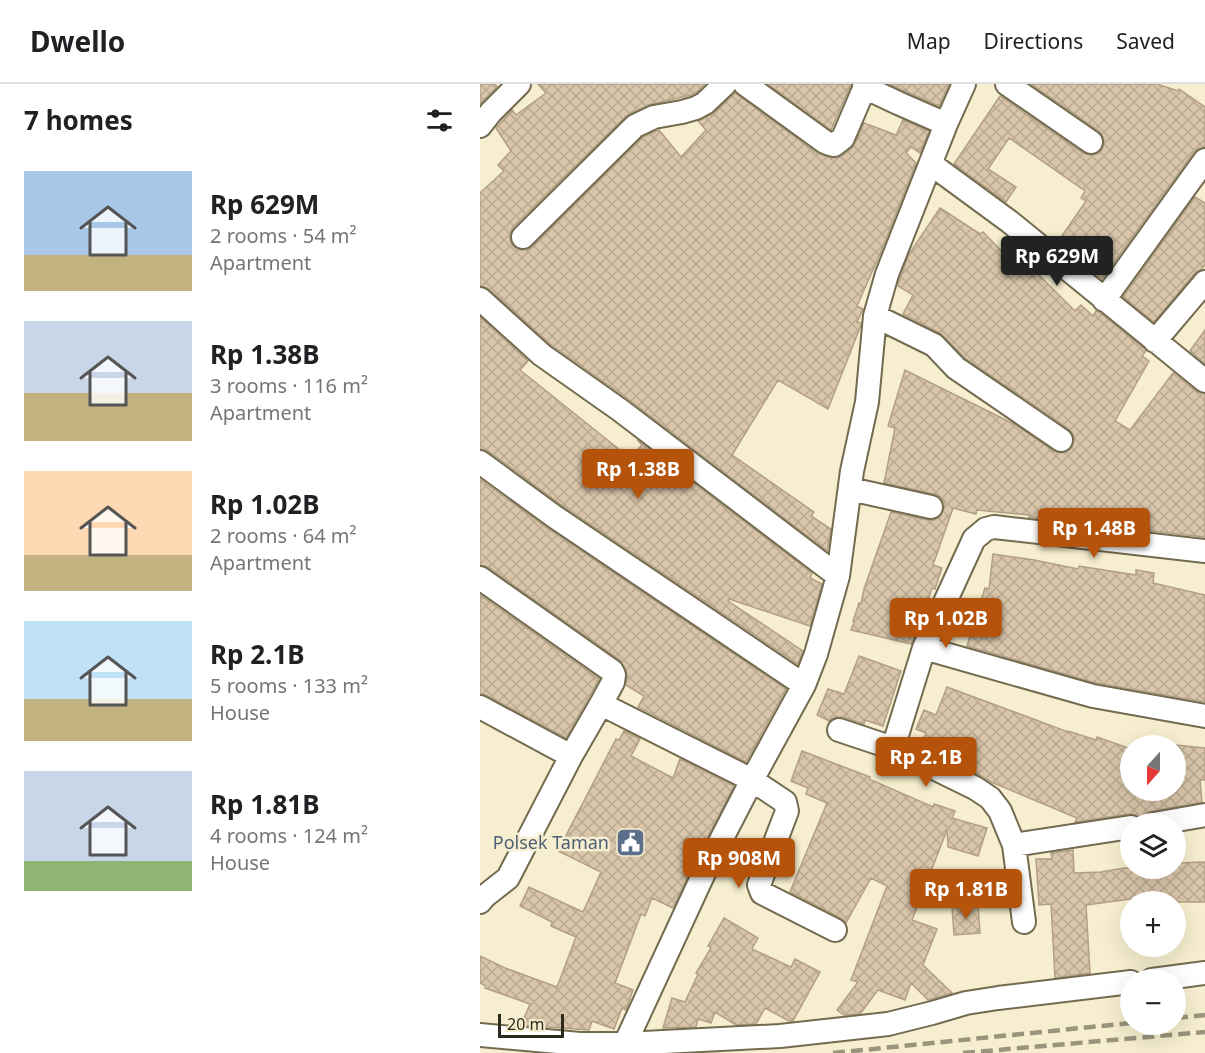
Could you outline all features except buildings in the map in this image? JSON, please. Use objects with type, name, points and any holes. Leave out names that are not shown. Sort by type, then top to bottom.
[{"type":"street","points":[[480,126],[519,84]]},
{"type":"street","points":[[523,237],[635,126],[654,117],[696,108],[705,103],[725,84]]},
{"type":"street","points":[[745,84],[825,142],[834,145],[843,138],[865,86],[946,124]]},
{"type":"street","points":[[625,1049],[704,873],[804,685],[816,654],[838,576],[852,471],[867,402],[874,316],[887,274],[964,84]]},
{"type":"street","points":[[1007,84],[1091,142]]},
{"type":"street","points":[[1104,300],[1205,160]]},
{"type":"street","points":[[931,164],[1010,222],[1205,381]]},
{"type":"street","points":[[1155,341],[1205,282]]},
{"type":"street","points":[[480,299],[542,355],[620,410],[838,576]]},
{"type":"street","points":[[874,316],[934,345],[956,368],[1061,440]]},
{"type":"street","points":[[480,462],[555,517],[804,685]]},
{"type":"street","points":[[850,489],[931,507]]},
{"type":"street","points":[[893,748],[924,648],[974,539],[986,529],[994,527],[1205,551]]},
{"type":"street","points":[[480,578],[612,671],[614,675],[602,704],[571,756],[507,879],[484,896],[480,902]]},
{"type":"street","points":[[924,648],[1094,696],[1205,716]]},
{"type":"street","points":[[602,704],[752,780],[785,802],[787,811],[759,885],[762,893],[835,930]]},
{"type":"street","points":[[480,707],[571,756]]},
{"type":"street","points":[[839,730],[893,748],[975,788],[990,798],[1000,811],[1014,845],[1024,922]]},
{"type":"street","points":[[1186,818],[1205,815]]},
{"type":"street","points":[[1014,845],[1120,829]]},
{"type":"street","points":[[1186,976],[1205,973]]},
{"type":"street","points":[[480,1035],[625,1049],[888,1024],[987,1000],[1120,983]]},
{"type":"railway","points":[[1186,1017],[1205,1015]]},
{"type":"railway","points":[[833,1053],[1120,1024]]},
{"type":"railway","points":[[963,1053],[1205,1032]]},
{"type":"place","name":"Polsek Taman","points":[[630,843]]}]
